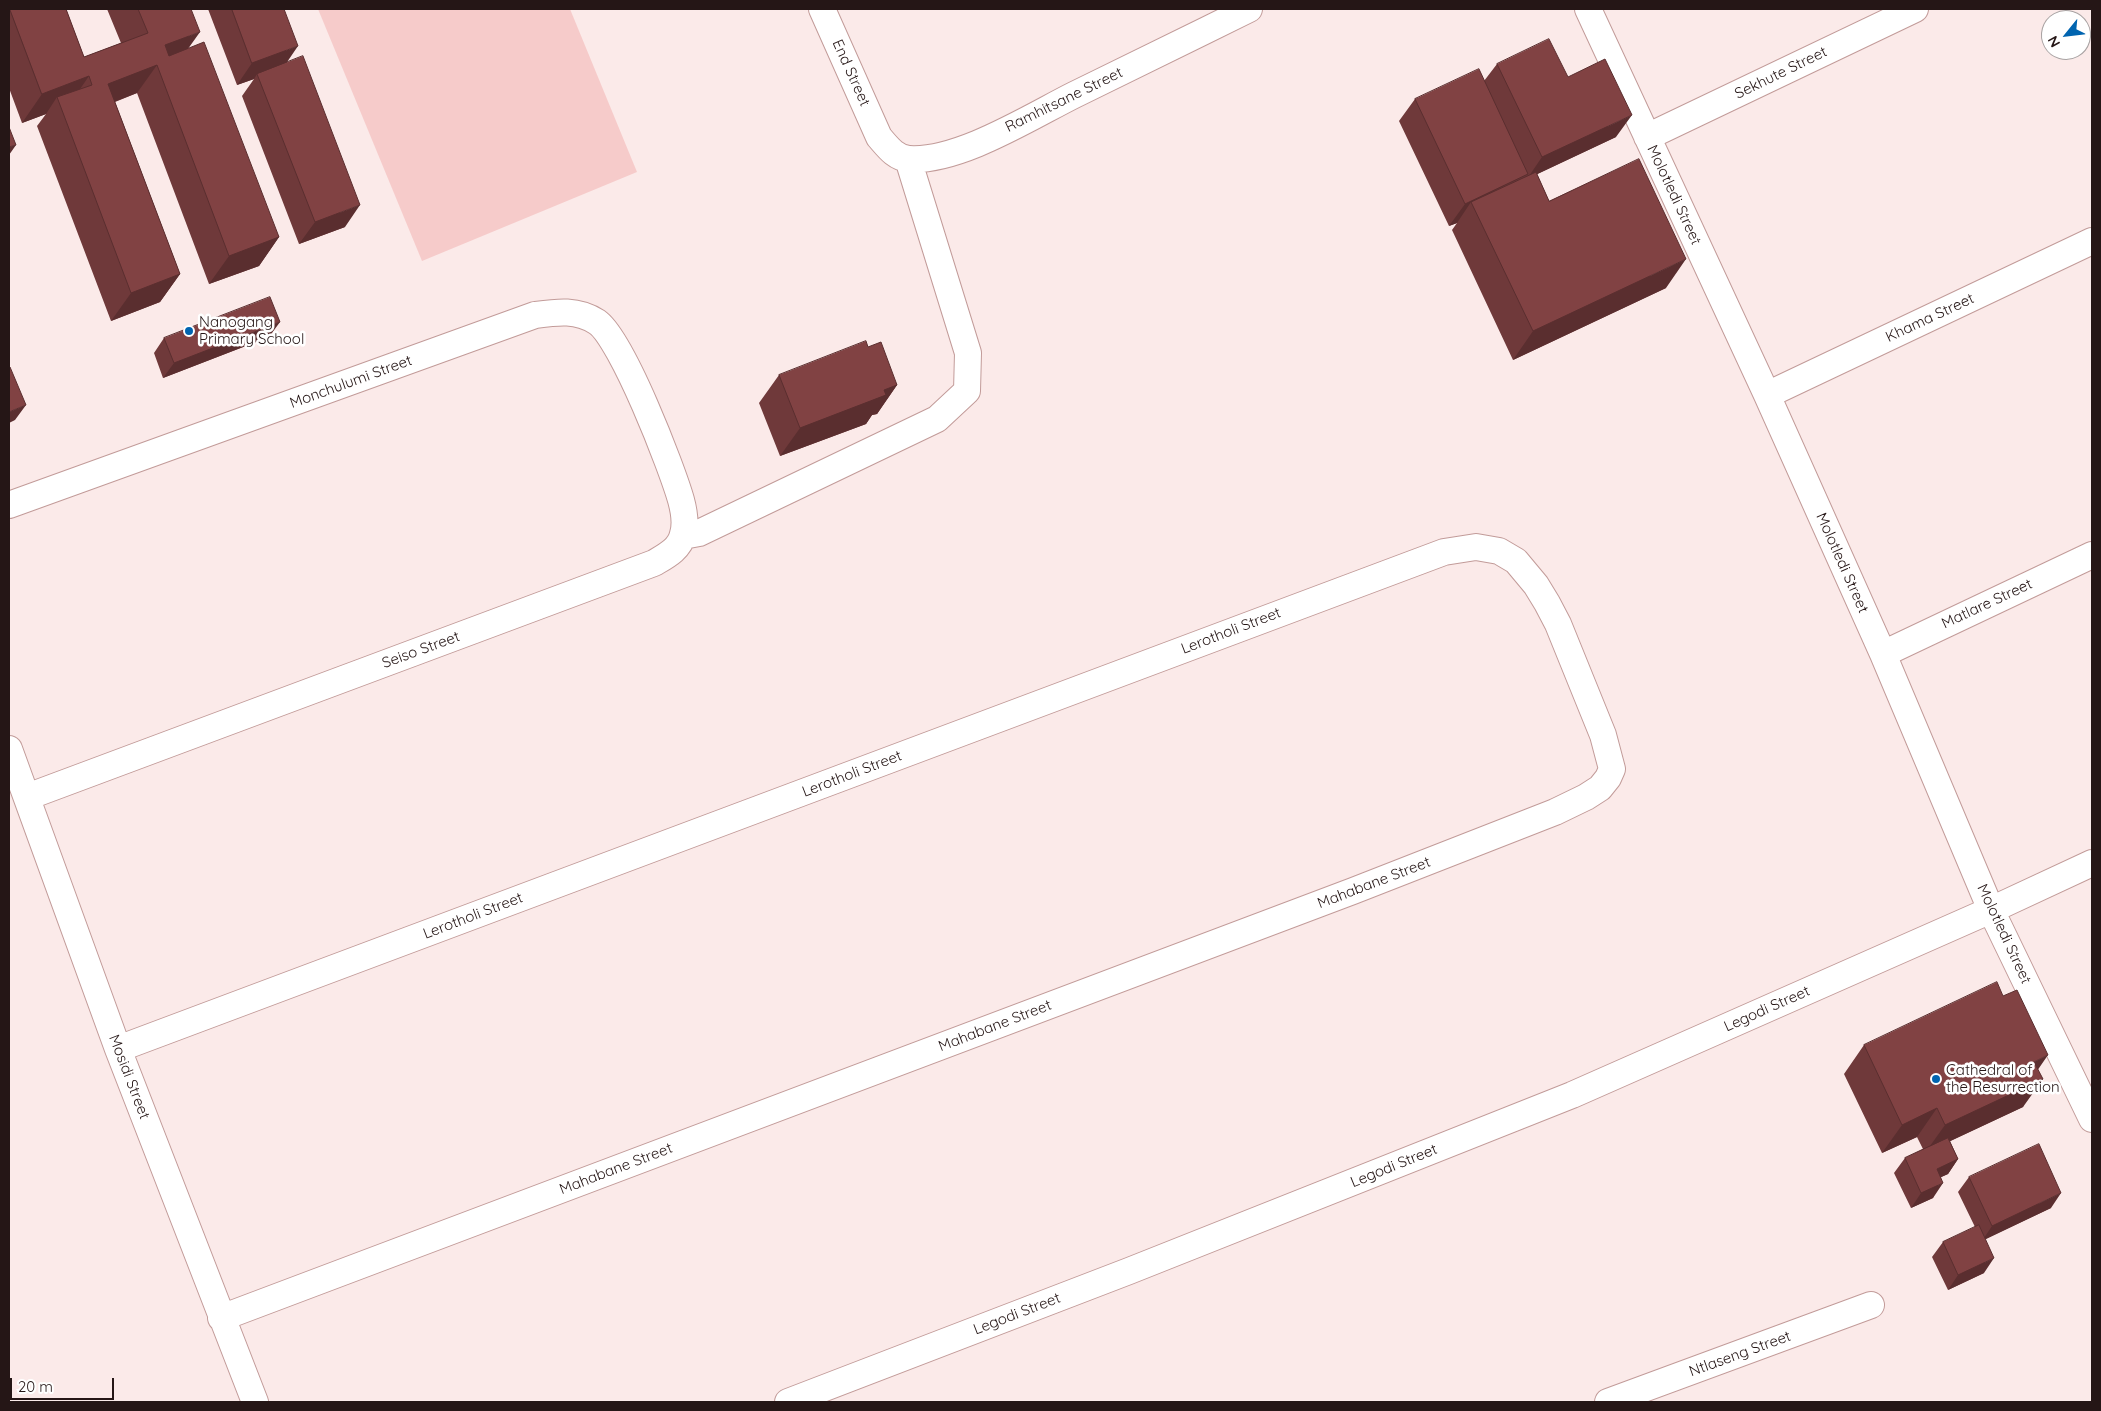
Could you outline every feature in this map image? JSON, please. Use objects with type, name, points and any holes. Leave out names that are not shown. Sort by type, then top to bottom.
[{"type":"street","name":"End Street","points":[[822,9],[880,137],[891,151],[899,157],[908,159]]},
{"type":"street","name":"Ramhitsane Street","points":[[908,159],[932,158],[980,142],[1249,9]]},
{"type":"street","name":"Molotledi Street","points":[[1588,9],[1767,395],[1883,654],[1991,910],[2092,1119]]},
{"type":"street","name":"Sekhute Street","points":[[1647,137],[1915,9]]},
{"type":"street","points":[[683,536],[700,533],[937,419],[968,391],[968,353],[908,159]]},
{"type":"street","name":"Khama Street","points":[[1767,395],[2092,241]]},
{"type":"street","name":"Monchulumi Street","points":[[9,505],[535,315],[561,311],[580,314],[599,323],[613,339],[648,411],[680,499],[684,516],[683,536]]},
{"type":"street","name":"Seiso Street","points":[[27,797],[654,563],[673,551],[683,536]]},
{"type":"street","name":"Lerotholi Street","points":[[118,1049],[1444,552],[1476,547],[1499,551],[1516,561],[1536,585],[1558,624]]},
{"type":"street","name":"Matlare Street","points":[[1883,654],[2092,555]]},
{"type":"street","name":"Mahabane Street","points":[[221,1318],[1353,891],[1555,812],[1586,797],[1600,788],[1608,778],[1612,768],[1603,735],[1558,624]]},
{"type":"street","name":"Mosidi Street","points":[[9,749],[118,1049],[254,1402]]},
{"type":"street","name":"Legodi Street","points":[[788,1402],[1119,1274],[1572,1095],[1991,910],[2092,863]]},
{"type":"street","name":"Ntlaseng Street","points":[[1608,1402],[1871,1305]]},
{"type":"shaded area","points":[[318,9],[570,9],[637,172],[422,261]]},
{"type":"building","points":[[10,9],[66,9],[84,57],[148,33],[138,9],[191,9],[200,32],[165,45],[169,56],[204,42],[279,237],[229,256],[157,65],[108,84],[180,274],[131,293],[57,97],[92,85],[89,76],[42,94]]},
{"type":"building","points":[[232,9],[284,9],[298,46],[252,63]]},
{"type":"building","points":[[1549,39],[1568,77],[1605,59],[1632,115],[1542,157],[1497,64]]},
{"type":"building","points":[[303,56],[360,205],[315,222],[257,74]]},
{"type":"building","points":[[1479,69],[1528,174],[1465,204],[1415,99]]},
{"type":"building","points":[[9,127],[16,145],[9,147]]},
{"type":"building","points":[[1639,159],[1686,259],[1533,331],[1471,202],[1536,172],[1549,201]]},
{"type":"building","points":[[270,297],[280,322],[174,363],[164,338]]},
{"type":"building","points":[[866,341],[868,347],[881,342],[897,385],[884,390],[886,395],[800,428],[779,375]]},
{"type":"building","points":[[9,367],[26,405],[9,412]]},
{"type":"building","name":"Cathedral of the Resurrection","points":[[1997,982],[2003,996],[2017,990],[2048,1055],[2034,1062],[2043,1079],[1945,1125],[1937,1108],[1902,1125],[1864,1045]]},
{"type":"building","points":[[1948,1138],[1958,1159],[1937,1169],[1943,1183],[1921,1193],[1905,1158]]},
{"type":"building","points":[[2039,1144],[2061,1193],[1992,1226],[1969,1177]]},
{"type":"building","points":[[1979,1225],[1994,1258],[1958,1275],[1943,1242]]},
{"type":"place","name":"Nanogang Primary School","points":[[189,331]]},
{"type":"place","name":"Cathedral of the Resurrection","points":[[1936,1079]]}]
